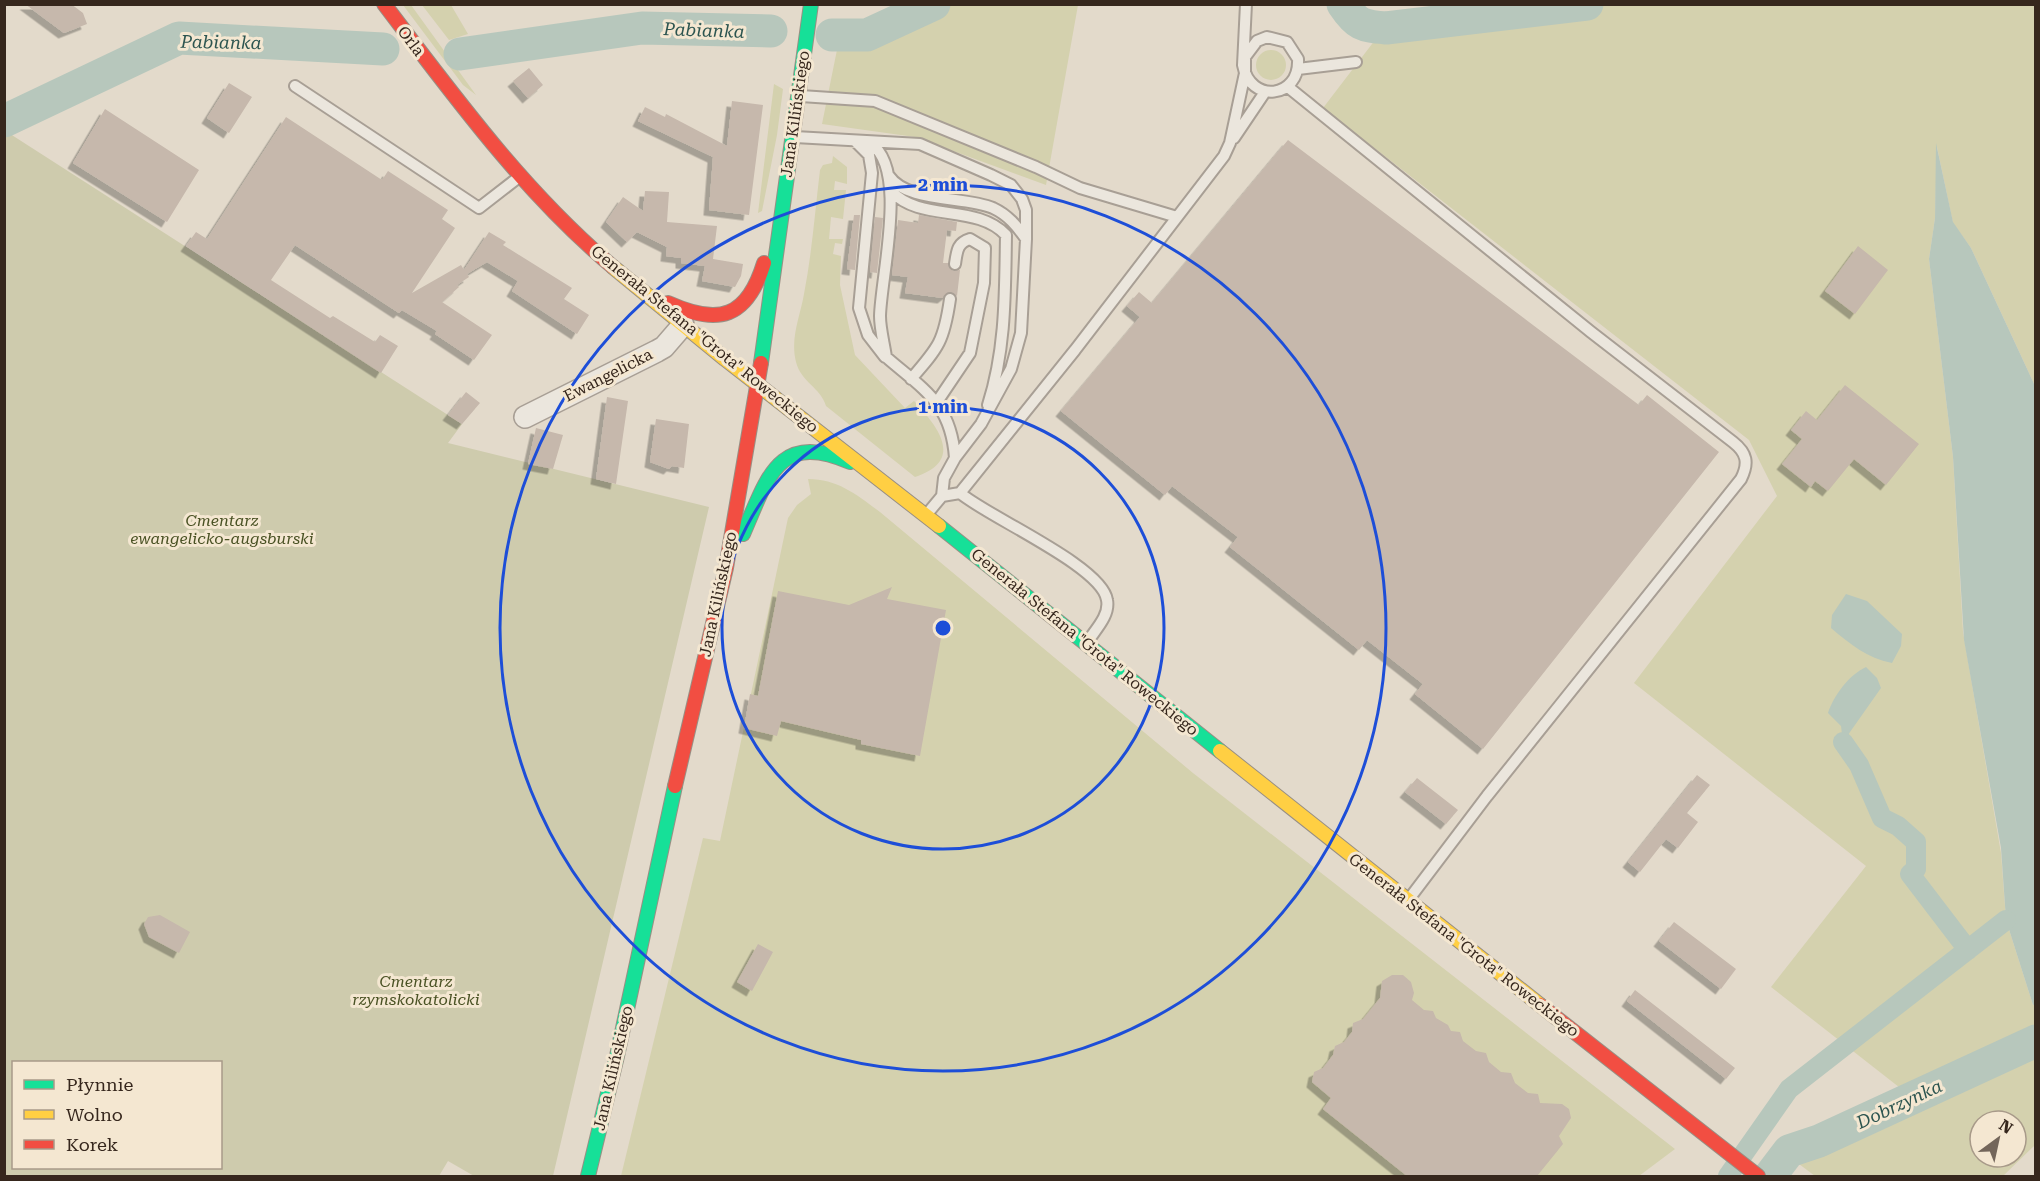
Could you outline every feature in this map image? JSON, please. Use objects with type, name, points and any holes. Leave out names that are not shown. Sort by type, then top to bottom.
[{"type":"street","name":"Orla","points":[[384,4],[439,78]]},
{"type":"street","name":"Jana Kilińskiego","points":[[588,1176],[617,1056],[655,870],[726,568],[757,384],[811,4]]},
{"type":"street","name":"Generała Stefana \"Grota\" Roweckiego","points":[[439,78],[544,204],[683,325],[926,515],[1407,901],[1758,1176]]},
{"type":"street","points":[[628,279],[675,306],[707,317],[726,316],[745,304],[760,279],[789,161]]},
{"type":"street","name":"Ewangelicka","points":[[525,417],[657,351],[683,325]]},
{"type":"street","points":[[726,568],[762,488],[782,460],[804,451],[824,452],[844,459],[878,478]]},
{"type":"lane","points":[[1230,143],[1245,73],[1246,4]]},
{"type":"lane","points":[[1245,57],[1257,41],[1267,37],[1277,38],[1287,42],[1294,50],[1298,69],[1288,87],[1281,91],[1266,92],[1253,86],[1245,73]]},
{"type":"lane","points":[[1298,69],[1356,62]]},
{"type":"lane","points":[[295,86],[479,208],[519,176]]},
{"type":"lane","points":[[1288,87],[1591,332],[1742,449],[1746,458],[1746,468],[1741,479],[1487,796],[1407,901]]},
{"type":"lane","points":[[960,493],[1075,350],[1224,156],[1230,143],[1266,92]]},
{"type":"lane","points":[[798,96],[875,101],[1036,167],[1080,188],[1177,217]]},
{"type":"lane","points":[[792,137],[920,144],[1011,185],[1022,199],[1026,210],[1021,333],[1011,369],[981,424],[955,458],[944,478],[942,496],[926,515]]},
{"type":"lane","points":[[854,141],[869,155],[872,172],[859,308],[868,335],[886,357],[937,402],[953,432],[955,458]]},
{"type":"lane","points":[[870,143],[877,147],[882,157],[892,205],[880,318],[886,357]]},
{"type":"lane","points":[[886,171],[896,185],[905,190],[991,208],[1016,224],[1026,239]]},
{"type":"lane","points":[[890,190],[901,202],[925,210],[984,220],[996,225],[1006,235],[1005,308],[997,375],[981,424]]},
{"type":"lane","points":[[937,402],[970,353],[984,283],[985,248],[970,238],[963,241],[958,247],[956,264]]},
{"type":"lane","points":[[911,379],[937,349],[945,333],[950,298]]},
{"type":"lane","points":[[942,496],[960,493],[1044,544],[1095,581],[1107,597],[1107,610],[1086,644]]},
{"type":"shaded area","points":[[1577,4],[2035,5],[2035,386],[1971,248],[1953,223],[1937,147],[1935,218],[1929,259],[1953,457],[1963,632],[2001,853],[2006,920],[2033,1005],[2035,1004],[2035,1041],[1913,1098],[1771,987],[1866,866],[1634,683],[1777,496],[1749,440],[1323,108],[1385,27]]},
{"type":"shaded area","points":[[403,5],[411,5],[476,95],[463,85]]},
{"type":"shaded area","points":[[422,5],[451,5],[468,34],[449,40]]},
{"type":"shaded area","points":[[934,5],[1078,5],[1046,185],[915,137],[822,124],[840,35],[867,35]]},
{"type":"shaded area","points":[[1271,50],[1282,54],[1286,65],[1282,76],[1271,80],[1260,76],[1256,65],[1260,54]]},
{"type":"shaded area","points":[[774,84],[783,89],[777,135],[762,211],[758,213]]},
{"type":"shaded area","points":[[1936,143],[1953,222],[1971,248],[2035,386],[2036,1004],[2033,1005],[2006,920],[2001,848],[1964,640],[1953,457],[1929,259],[1935,218]]},
{"type":"shaded area","points":[[833,156],[847,167],[847,184],[835,181],[834,190],[846,190],[843,219],[831,217],[829,239],[843,239],[842,244],[835,243],[833,254],[841,256],[840,285],[855,355],[905,408],[914,401],[931,421],[942,442],[943,452],[940,461],[931,470],[915,477],[826,406],[820,394],[802,375],[796,362],[795,336],[809,263],[820,170],[823,165],[832,163]]},
{"type":"shaded area","points":[[808,479],[838,485],[880,512],[1193,773],[1675,1149],[1639,1176],[621,1176],[703,838],[720,841],[788,518],[797,505],[811,494]]},
{"type":"shaded area","points":[[1846,594],[1867,601],[1902,634],[1901,646],[1892,663],[1867,654],[1831,628],[1832,615]]},
{"type":"shaded area","points":[[1866,667],[1877,678],[1881,688],[1843,742],[1841,726],[1828,713],[1843,686]]},
{"type":"shaded area","points":[[2035,1043],[2035,1145],[2028,1152],[2028,1109],[1968,1109],[1968,1169],[2010,1169],[2003,1176],[1815,1176],[1795,1161]]},
{"type":"green space","points":[[4,130],[462,424],[448,443],[709,507],[553,1176],[474,1176],[448,1161],[439,1176],[5,1176]]},
{"type":"building","points":[[25,4],[71,4],[83,13],[87,24],[64,33]]},
{"type":"building","points":[[529,68],[543,85],[528,98],[513,81]]},
{"type":"building","points":[[229,83],[252,97],[229,133],[207,118]]},
{"type":"building","points":[[732,101],[763,105],[749,215],[709,210],[713,157],[638,121],[645,107],[665,117],[666,114],[727,146]]},
{"type":"building","points":[[105,109],[199,170],[167,222],[73,163]]},
{"type":"building","points":[[286,117],[382,180],[388,171],[448,210],[442,219],[455,228],[412,293],[461,265],[464,270],[489,232],[506,242],[503,245],[572,288],[564,299],[589,315],[577,334],[512,291],[518,281],[487,262],[467,274],[469,277],[457,285],[459,287],[442,302],[492,335],[474,360],[435,334],[437,331],[402,310],[399,313],[295,245],[271,280],[330,318],[333,316],[375,342],[380,335],[398,346],[381,373],[186,246],[196,232],[207,239]]},
{"type":"building","points":[[1288,140],[1639,405],[1647,395],[1719,452],[1483,749],[1415,694],[1423,684],[1367,640],[1359,650],[1230,547],[1238,537],[1172,486],[1165,495],[1061,411],[1140,317],[1127,306],[1139,292],[1152,303]]},
{"type":"building","points":[[645,191],[669,192],[667,222],[717,226],[713,259],[743,264],[741,276],[735,287],[702,281],[705,266],[681,263],[681,258],[666,256],[667,247],[637,232],[627,242],[606,222],[623,197],[643,211]]},
{"type":"building","points":[[854,215],[860,215],[855,270],[847,269]]},
{"type":"building","points":[[919,215],[957,222],[956,231],[947,230],[943,263],[948,263],[953,271],[960,270],[957,296],[951,292],[943,298],[905,293],[908,277],[892,275],[898,220],[918,223]]},
{"type":"building","points":[[875,217],[883,218],[877,273],[870,272]]},
{"type":"building","points":[[1858,246],[1888,270],[1855,314],[1825,291]]},
{"type":"building","points":[[1845,385],[1919,444],[1886,485],[1854,459],[1828,491],[1815,481],[1811,487],[1782,464],[1802,439],[1791,430],[1806,411],[1817,420]]},
{"type":"building","points":[[466,392],[480,403],[462,424],[448,415]]},
{"type":"building","points":[[607,397],[628,401],[616,484],[596,479]]},
{"type":"building","points":[[656,419],[689,424],[684,468],[672,466],[669,469],[650,462]]},
{"type":"building","points":[[536,428],[563,435],[553,469],[528,464]]},
{"type":"building","points":[[892,587],[887,599],[946,610],[920,756],[861,744],[861,740],[781,721],[777,736],[744,728],[750,694],[758,696],[778,591],[849,605]]},
{"type":"building","points":[[1697,775],[1710,785],[1687,813],[1698,822],[1678,848],[1666,839],[1640,872],[1628,862]]},
{"type":"building","points":[[1417,778],[1458,810],[1446,824],[1405,792]]},
{"type":"building","points":[[160,915],[190,932],[179,953],[149,937],[144,924],[148,917]]},
{"type":"building","points":[[1674,922],[1736,969],[1721,989],[1659,941]]},
{"type":"building","points":[[758,944],[773,952],[752,991],[737,982]]},
{"type":"building","points":[[1392,975],[1403,975],[1411,982],[1414,993],[1412,1000],[1424,1010],[1433,1011],[1436,1018],[1448,1025],[1451,1031],[1460,1032],[1463,1041],[1476,1051],[1486,1053],[1489,1062],[1501,1072],[1511,1073],[1515,1083],[1528,1093],[1538,1094],[1540,1103],[1562,1104],[1569,1109],[1571,1118],[1559,1136],[1563,1144],[1537,1176],[1407,1176],[1323,1109],[1331,1098],[1312,1082],[1314,1072],[1323,1068],[1333,1055],[1335,1046],[1344,1042],[1352,1032],[1353,1023],[1363,1019],[1380,998],[1382,981]]},
{"type":"building","points":[[1635,990],[1735,1068],[1726,1079],[1627,1001]]},
{"type":"waterway","name":"Pabianka","points":[[832,35],[867,35],[934,4]]},
{"type":"waterway","name":"Pabianka","points":[[1343,4],[1361,23],[1386,28],[1587,4]]},
{"type":"waterway","name":"Pabianka","points":[[460,54],[642,28],[771,31]]},
{"type":"waterway","name":"Pabianka","points":[[4,121],[179,38],[383,49]]},
{"type":"waterway","points":[[1843,742],[1859,765],[1882,818],[1898,826],[1916,842],[1916,869],[1910,874],[1968,950]]},
{"type":"waterway","points":[[1728,1176],[1789,1089],[2006,920]]},
{"type":"waterway","name":"Dobrzynka","points":[[1770,1176],[1789,1151],[1819,1141],[2036,1041]]},
{"type":"traffic: fast","points":[[761,363],[811,4]]},
{"type":"traffic: fast","points":[[743,534],[769,478],[779,465],[791,456],[806,452],[826,454],[850,462]]},
{"type":"traffic: fast","points":[[939,526],[1220,751]]},
{"type":"traffic: fast","points":[[588,1176],[617,1056],[675,786]]},
{"type":"traffic: slow","points":[[613,267],[725,359],[939,526]]},
{"type":"traffic: slow","points":[[1220,751],[1540,1005]]},
{"type":"traffic: jam","points":[[384,4],[491,142],[549,207],[613,267]]},
{"type":"traffic: jam","points":[[668,303],[702,314],[716,315],[729,312],[740,306],[749,296],[764,263]]},
{"type":"traffic: jam","points":[[675,786],[726,568],[761,363]]},
{"type":"traffic: jam","points":[[1540,1005],[1758,1176]]},
{"type":"park label","name":"Cmentarz ewangelicko-augsburski","points":[[222,529]]},
{"type":"park label","name":"Cmentarz rzymskokatolicki","points":[[416,990]]}]
